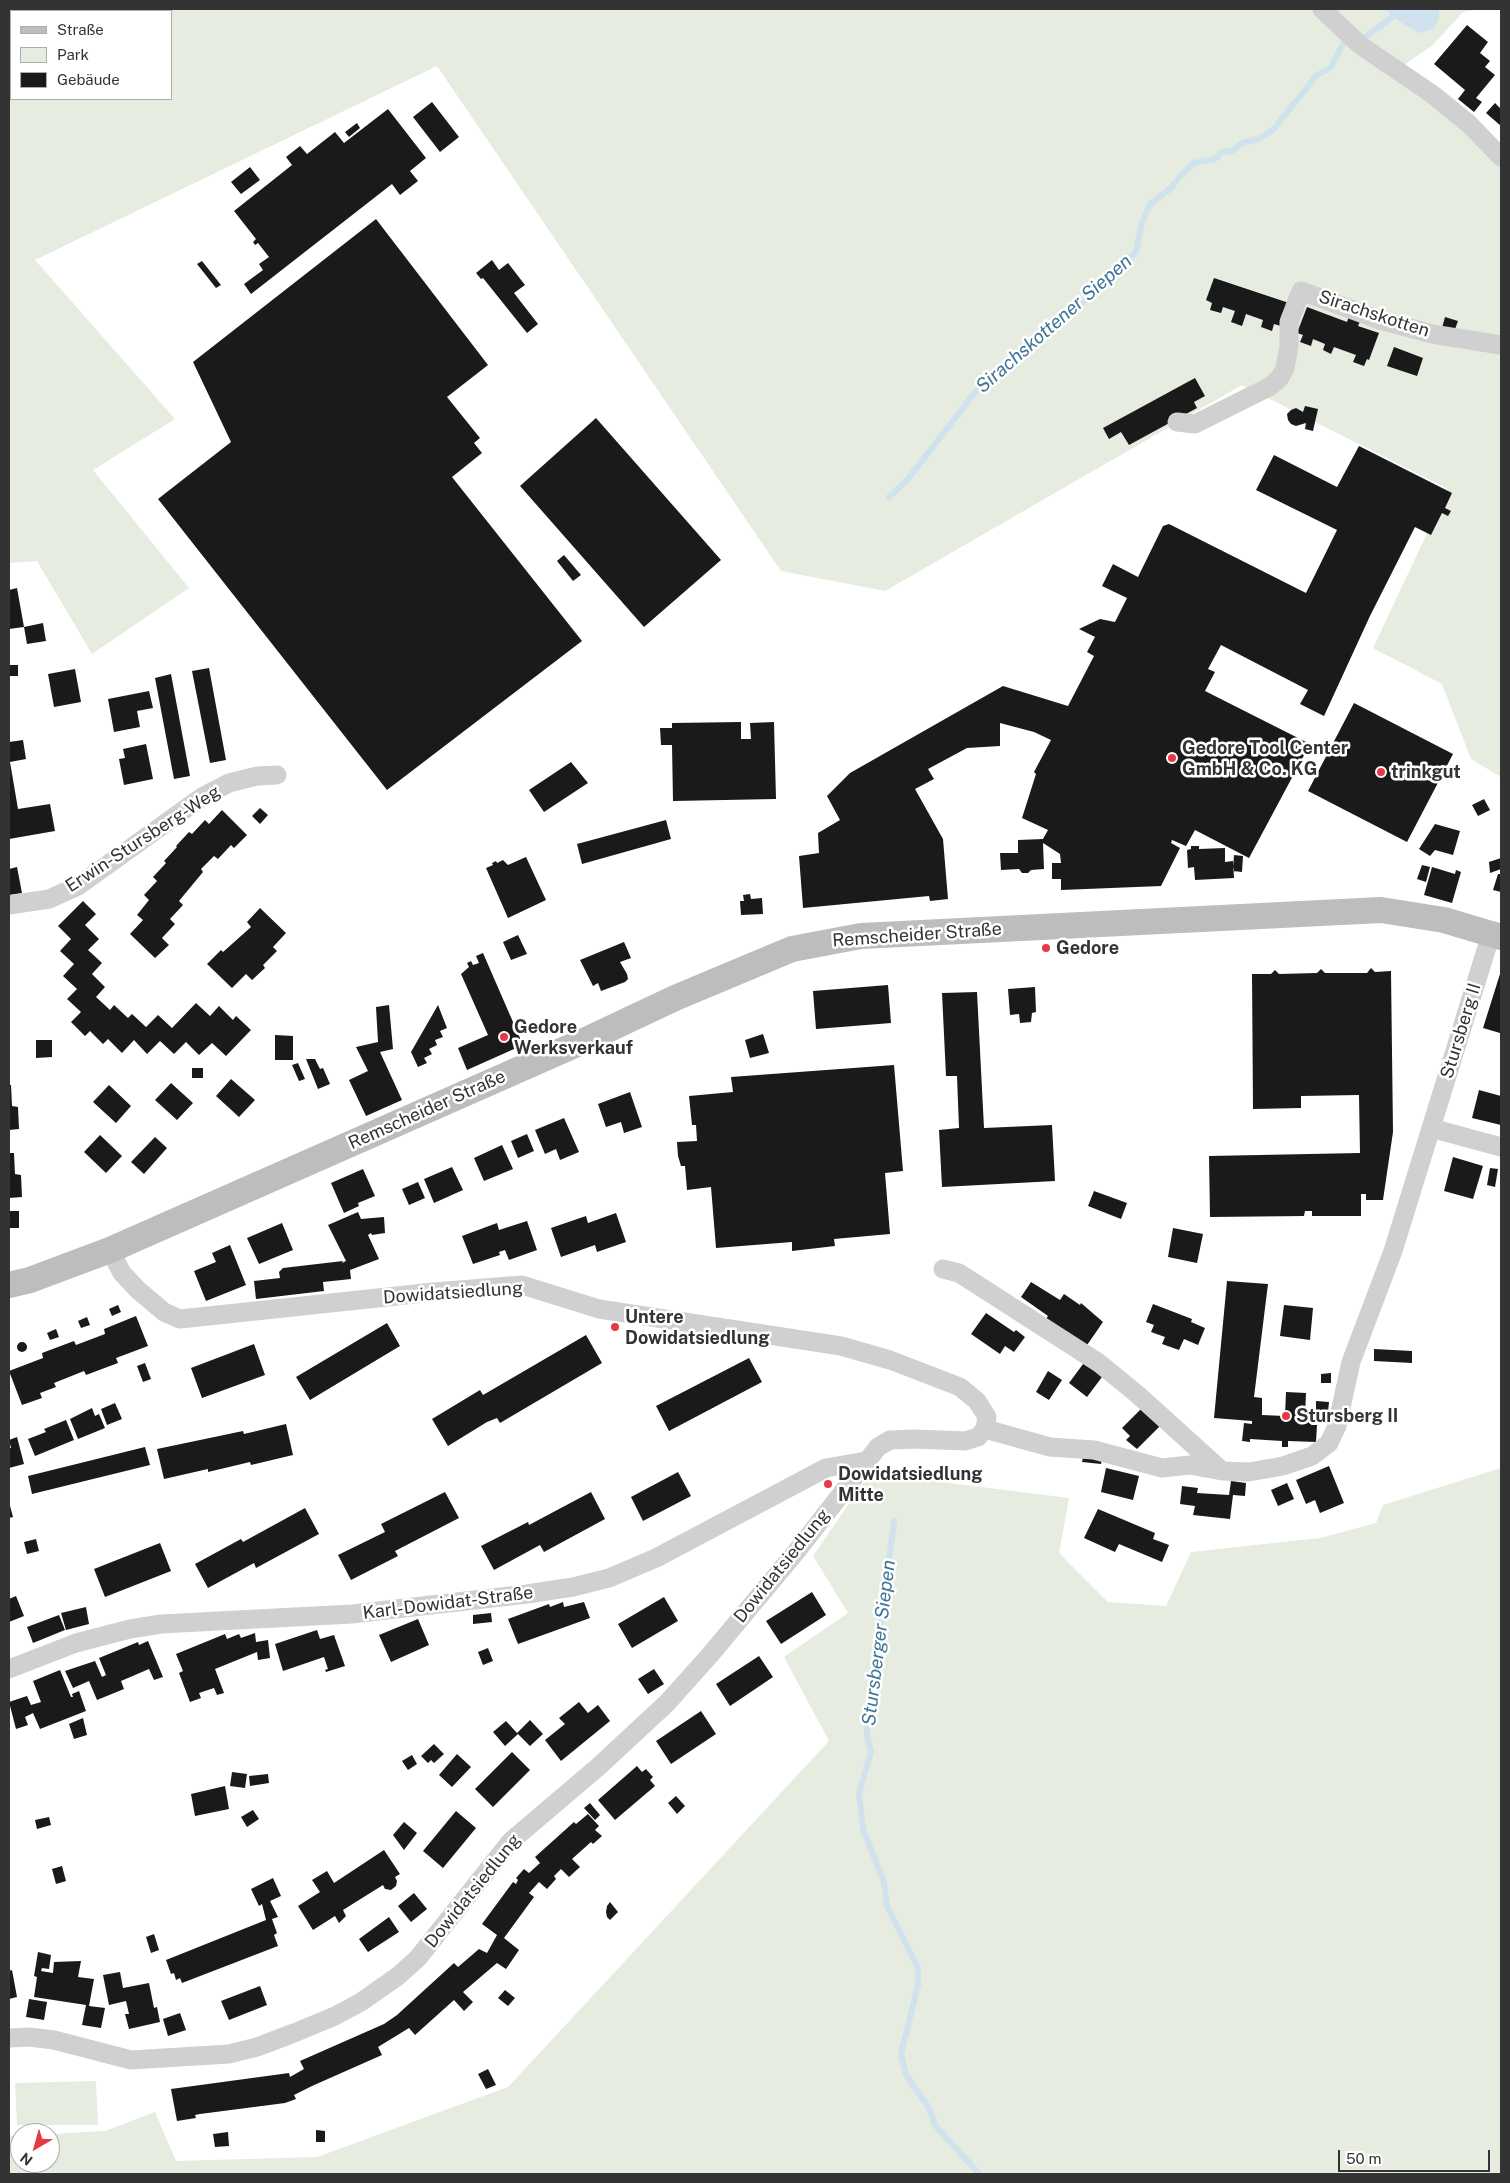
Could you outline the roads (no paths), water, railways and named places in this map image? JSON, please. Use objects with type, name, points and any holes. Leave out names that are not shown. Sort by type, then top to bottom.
[{"type":"main road","name":"Remscheider Straße","points":[[9,1285],[30,1280],[110,1250],[675,998],[792,948],[861,936],[1381,910],[1416,915],[1496,935]]},
{"type":"street","points":[[1322,9],[1360,45],[1432,94],[1469,124],[1501,157]]},
{"type":"street","name":"Sirachskotten","points":[[1177,422],[1195,424],[1269,387],[1279,379],[1285,368],[1289,346],[1289,322],[1301,291],[1322,297],[1380,320],[1432,334],[1501,345]]},
{"type":"street","name":"Erwin-Stursberg-Weg","points":[[9,905],[49,899],[78,886],[202,797],[230,783],[257,776],[277,775]]},
{"type":"street","name":"Stursberg II","points":[[985,1429],[1050,1447],[1094,1450],[1162,1468],[1190,1465],[1222,1471],[1249,1472],[1283,1466],[1312,1456],[1329,1443],[1337,1426],[1351,1362],[1393,1251],[1430,1128],[1496,935]]},
{"type":"street","points":[[1430,1128],[1501,1146]]},
{"type":"street","name":"Dowidatsiedlung","points":[[9,2038],[29,2037],[54,2040],[131,2060],[229,2054],[257,2047],[294,2033],[335,2016],[361,2002],[398,1976],[418,1958],[511,1841],[598,1767],[666,1703],[710,1656],[796,1552],[878,1447],[890,1440],[965,1441],[978,1436],[985,1429],[988,1417],[977,1401],[960,1387],[890,1360],[840,1346],[599,1309],[522,1285],[434,1292],[180,1319],[164,1312],[138,1290],[122,1274],[110,1250]]},
{"type":"street","points":[[943,1268],[958,1273],[1098,1363],[1137,1394],[1222,1471]]},
{"type":"street","name":"Karl-Dowidat-Straße","points":[[9,1669],[76,1643],[130,1629],[161,1624],[352,1614],[573,1587],[610,1578],[656,1558],[826,1468],[866,1461]]},
{"type":"water","points":[[1386,9],[1439,9],[1439,19],[1434,29],[1419,33],[1392,17]]},
{"type":"waterway","name":"Sirachskottener Siepen","points":[[1367,36],[1392,17]]},
{"type":"waterway","name":"Sirachskottener Siepen","points":[[889,497],[908,479],[976,391],[1088,298],[1136,252],[1142,222],[1150,204],[1171,188],[1194,163],[1215,159],[1222,152],[1232,151],[1242,143],[1259,139],[1273,130],[1316,76],[1331,67],[1343,44]]},
{"type":"waterway","name":"Stursberger Siepen","points":[[894,1521],[870,1713],[867,1724],[867,1736],[871,1752],[859,1793],[863,1829],[884,1882],[887,1906],[918,1968],[918,1985],[901,2054],[906,2075],[929,2108],[935,2125],[979,2174]]},
{"type":"place","name":"Gedore Tool Center GmbH & Co. KG","points":[[1172,758]]},
{"type":"place","name":"trinkgut","points":[[1381,772]]},
{"type":"place","name":"Gedore","points":[[1046,948]]},
{"type":"place","name":"Gedore Werksverkauf","points":[[504,1037]]},
{"type":"place","name":"Untere Dowidatsiedlung","points":[[615,1327]]},
{"type":"place","name":"Stursberg II","points":[[1286,1416]]},
{"type":"place","name":"Dowidatsiedlung Mitte","points":[[828,1484]]}]
